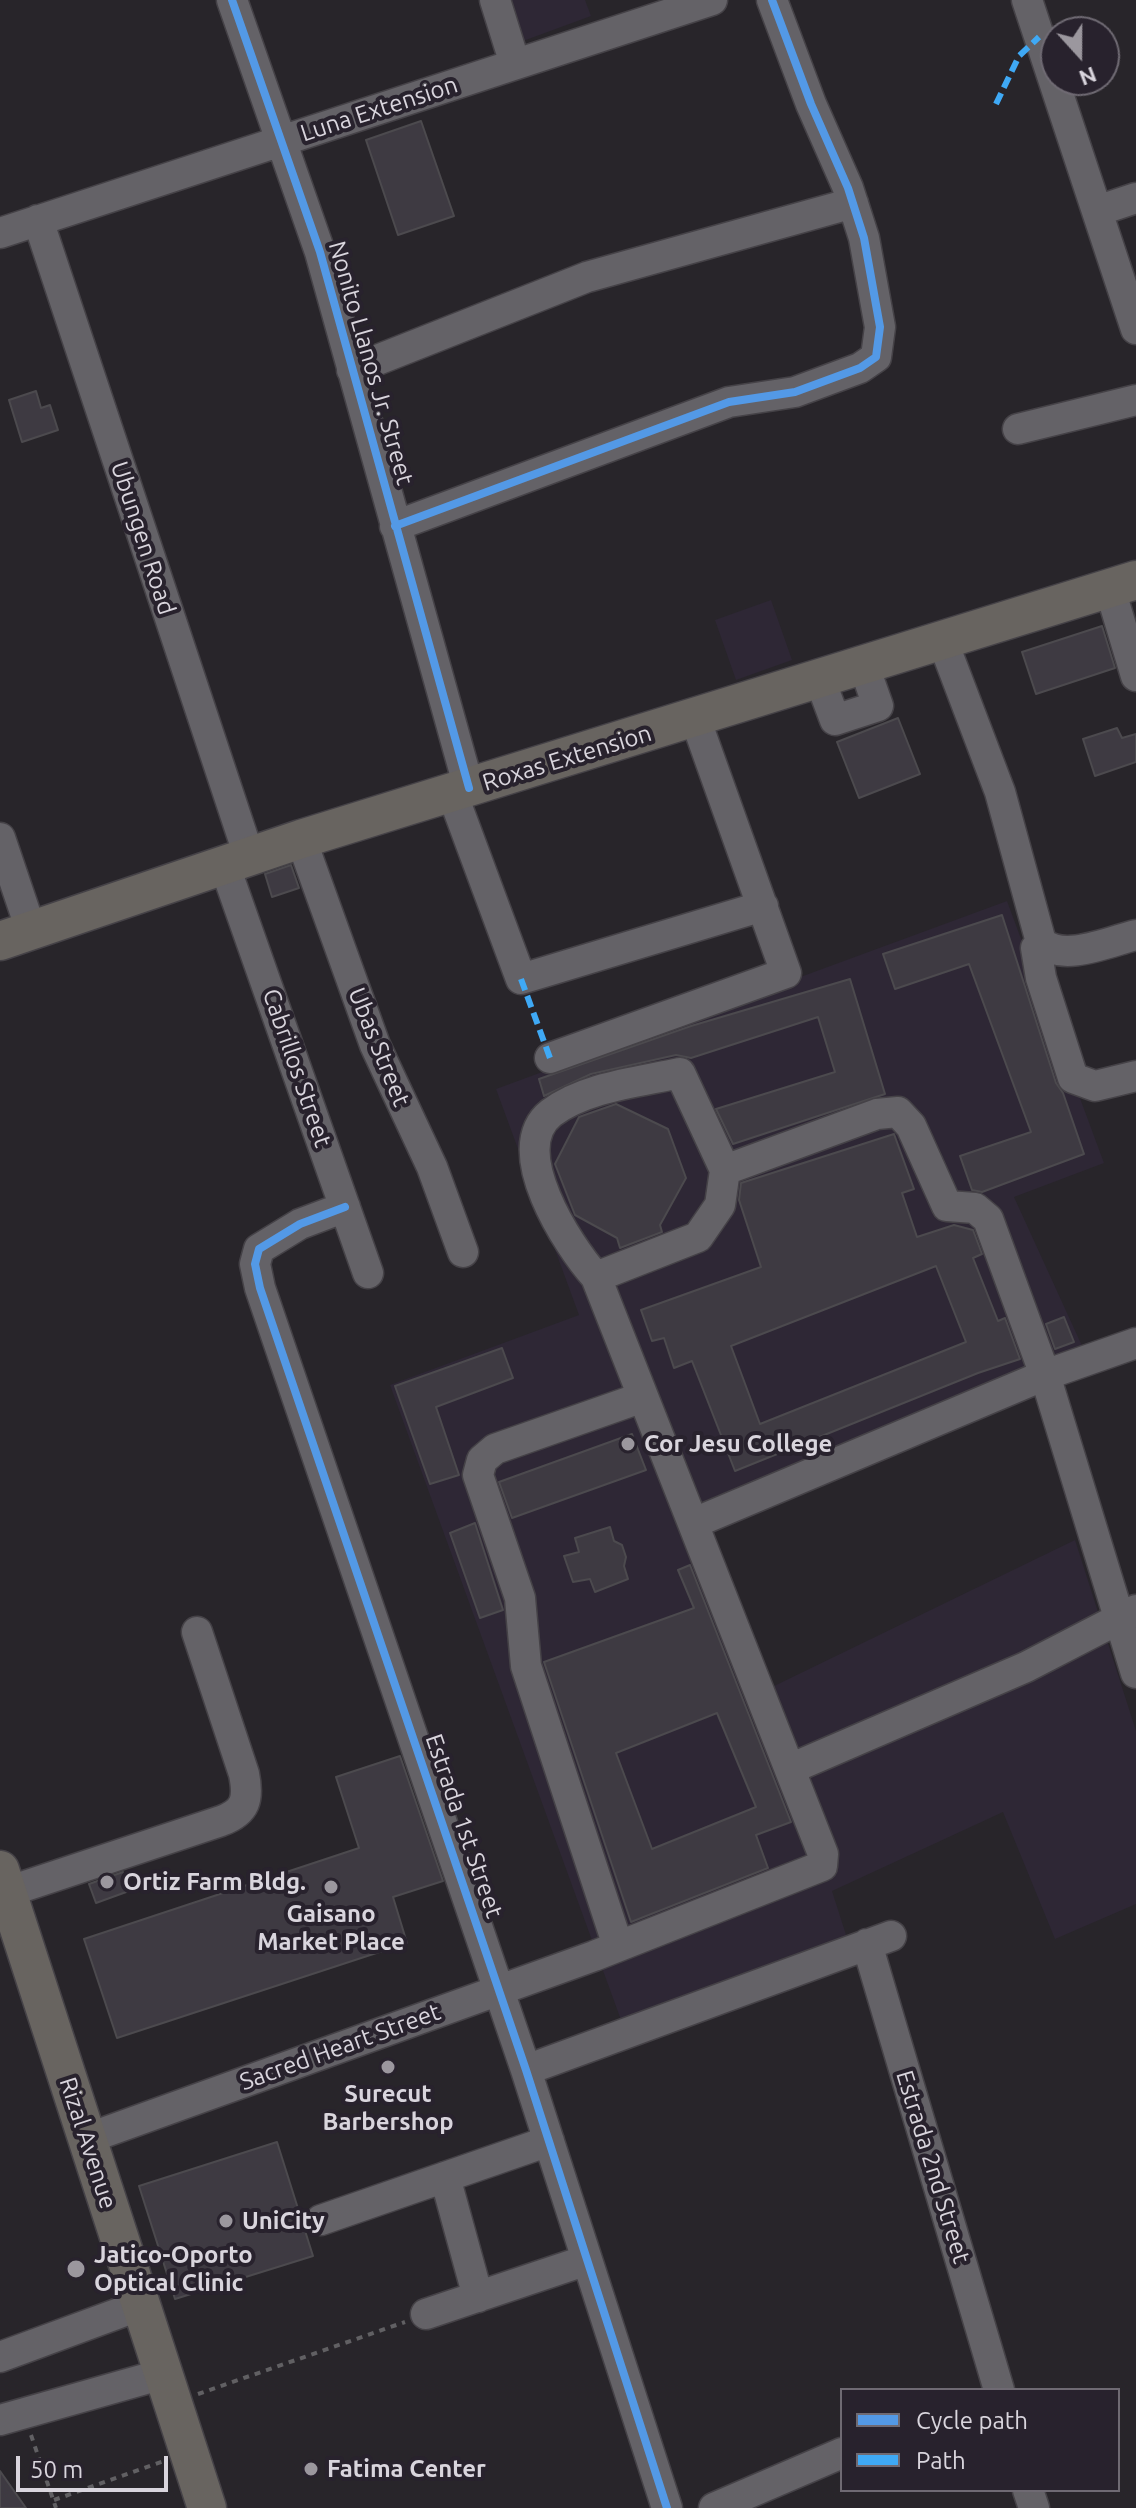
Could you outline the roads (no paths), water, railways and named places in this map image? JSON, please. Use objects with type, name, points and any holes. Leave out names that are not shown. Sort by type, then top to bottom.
[{"type":"main road","name":"Roxas Extension","points":[[16,936],[301,839],[1123,584]]},
{"type":"main road","name":"Rizal Avenue","points":[[5,1900],[207,2508]]},
{"type":"street","name":"Nonito Llanos Jr. Street","points":[[232,0],[320,252],[395,526],[461,790],[521,979],[763,906]]},
{"type":"street","points":[[495,0],[515,64]]},
{"type":"street","name":"Luna Extension","points":[[0,233],[712,0]]},
{"type":"street","points":[[395,526],[729,402],[795,392],[870,362],[880,349],[880,327],[853,203],[772,0]]},
{"type":"street","points":[[1027,0],[1135,323]]},
{"type":"street","points":[[1097,211],[1136,198]]},
{"type":"street","points":[[352,370],[587,277],[853,203]]},
{"type":"street","name":"Ubungen Road","points":[[38,220],[237,860]]},
{"type":"street","points":[[1018,429],[1136,400]]},
{"type":"street","points":[[1123,584],[1136,676]]},
{"type":"street","points":[[943,642],[1000,792],[1041,942],[1049,949],[1072,950],[1136,935]]},
{"type":"street","points":[[550,1058],[786,973],[695,718]]},
{"type":"street","points":[[0,838],[16,936]]},
{"type":"street","name":"Ubas Street","points":[[301,839],[375,1045],[438,1181],[463,1252]]},
{"type":"street","name":"Cabrillos Street","points":[[237,860],[368,1273]]},
{"type":"street","points":[[1041,942],[1036,948],[1041,978],[1073,1078],[1095,1086],[1136,1076]]},
{"type":"street","points":[[596,1277],[698,1237],[720,1205],[725,1170],[680,1073],[612,1088],[549,1114],[535,1138],[536,1172],[560,1229],[576,1256],[596,1277],[643,1397],[700,1520],[790,1769],[920,1715],[1128,1615]]},
{"type":"street","points":[[725,1170],[877,1114],[898,1112],[911,1126],[947,1206],[975,1208],[988,1219],[1128,1615],[1136,1673]]},
{"type":"street","name":"Estrada 1st Street","points":[[345,1207],[274,1238],[259,1249],[255,1264],[526,2070],[667,2508]]},
{"type":"street","points":[[700,1520],[1045,1375],[1136,1343]]},
{"type":"street","points":[[606,1951],[526,1666],[520,1598],[478,1475],[482,1460],[495,1449],[643,1397]]},
{"type":"street","points":[[5,1900],[221,1821],[241,1810],[248,1794],[244,1774],[197,1632]]},
{"type":"street","name":"Sacred Heart Street","points":[[86,2139],[606,1951],[822,1866],[823,1854],[790,1769]]},
{"type":"street","name":"Estrada 2nd Street","points":[[526,2070],[879,1940],[998,2388]]},
{"type":"street","points":[[321,2220],[549,2141]]},
{"type":"street","points":[[445,2177],[478,2297]]},
{"type":"street","points":[[426,2314],[587,2260]]},
{"type":"street","points":[[0,2357],[141,2305]]},
{"type":"street","points":[[12,2417],[168,2388]]},
{"type":"street","points":[[714,2508],[840,2454]]},
{"type":"place","name":"Cor Jesu College","points":[[628,1444]]},
{"type":"place","name":"Ortiz Farm Bldg.","points":[[107,1882]]},
{"type":"place","name":"Gaisano Market Place","points":[[331,1887]]},
{"type":"place","name":"Surecut Barbershop","points":[[388,2067]]},
{"type":"place","name":"UniCity","points":[[226,2221]]},
{"type":"place","name":"Jatico-Oporto Optical Clinic","points":[[76,2269]]},
{"type":"place","name":"Fatima Center","points":[[311,2469]]}]
